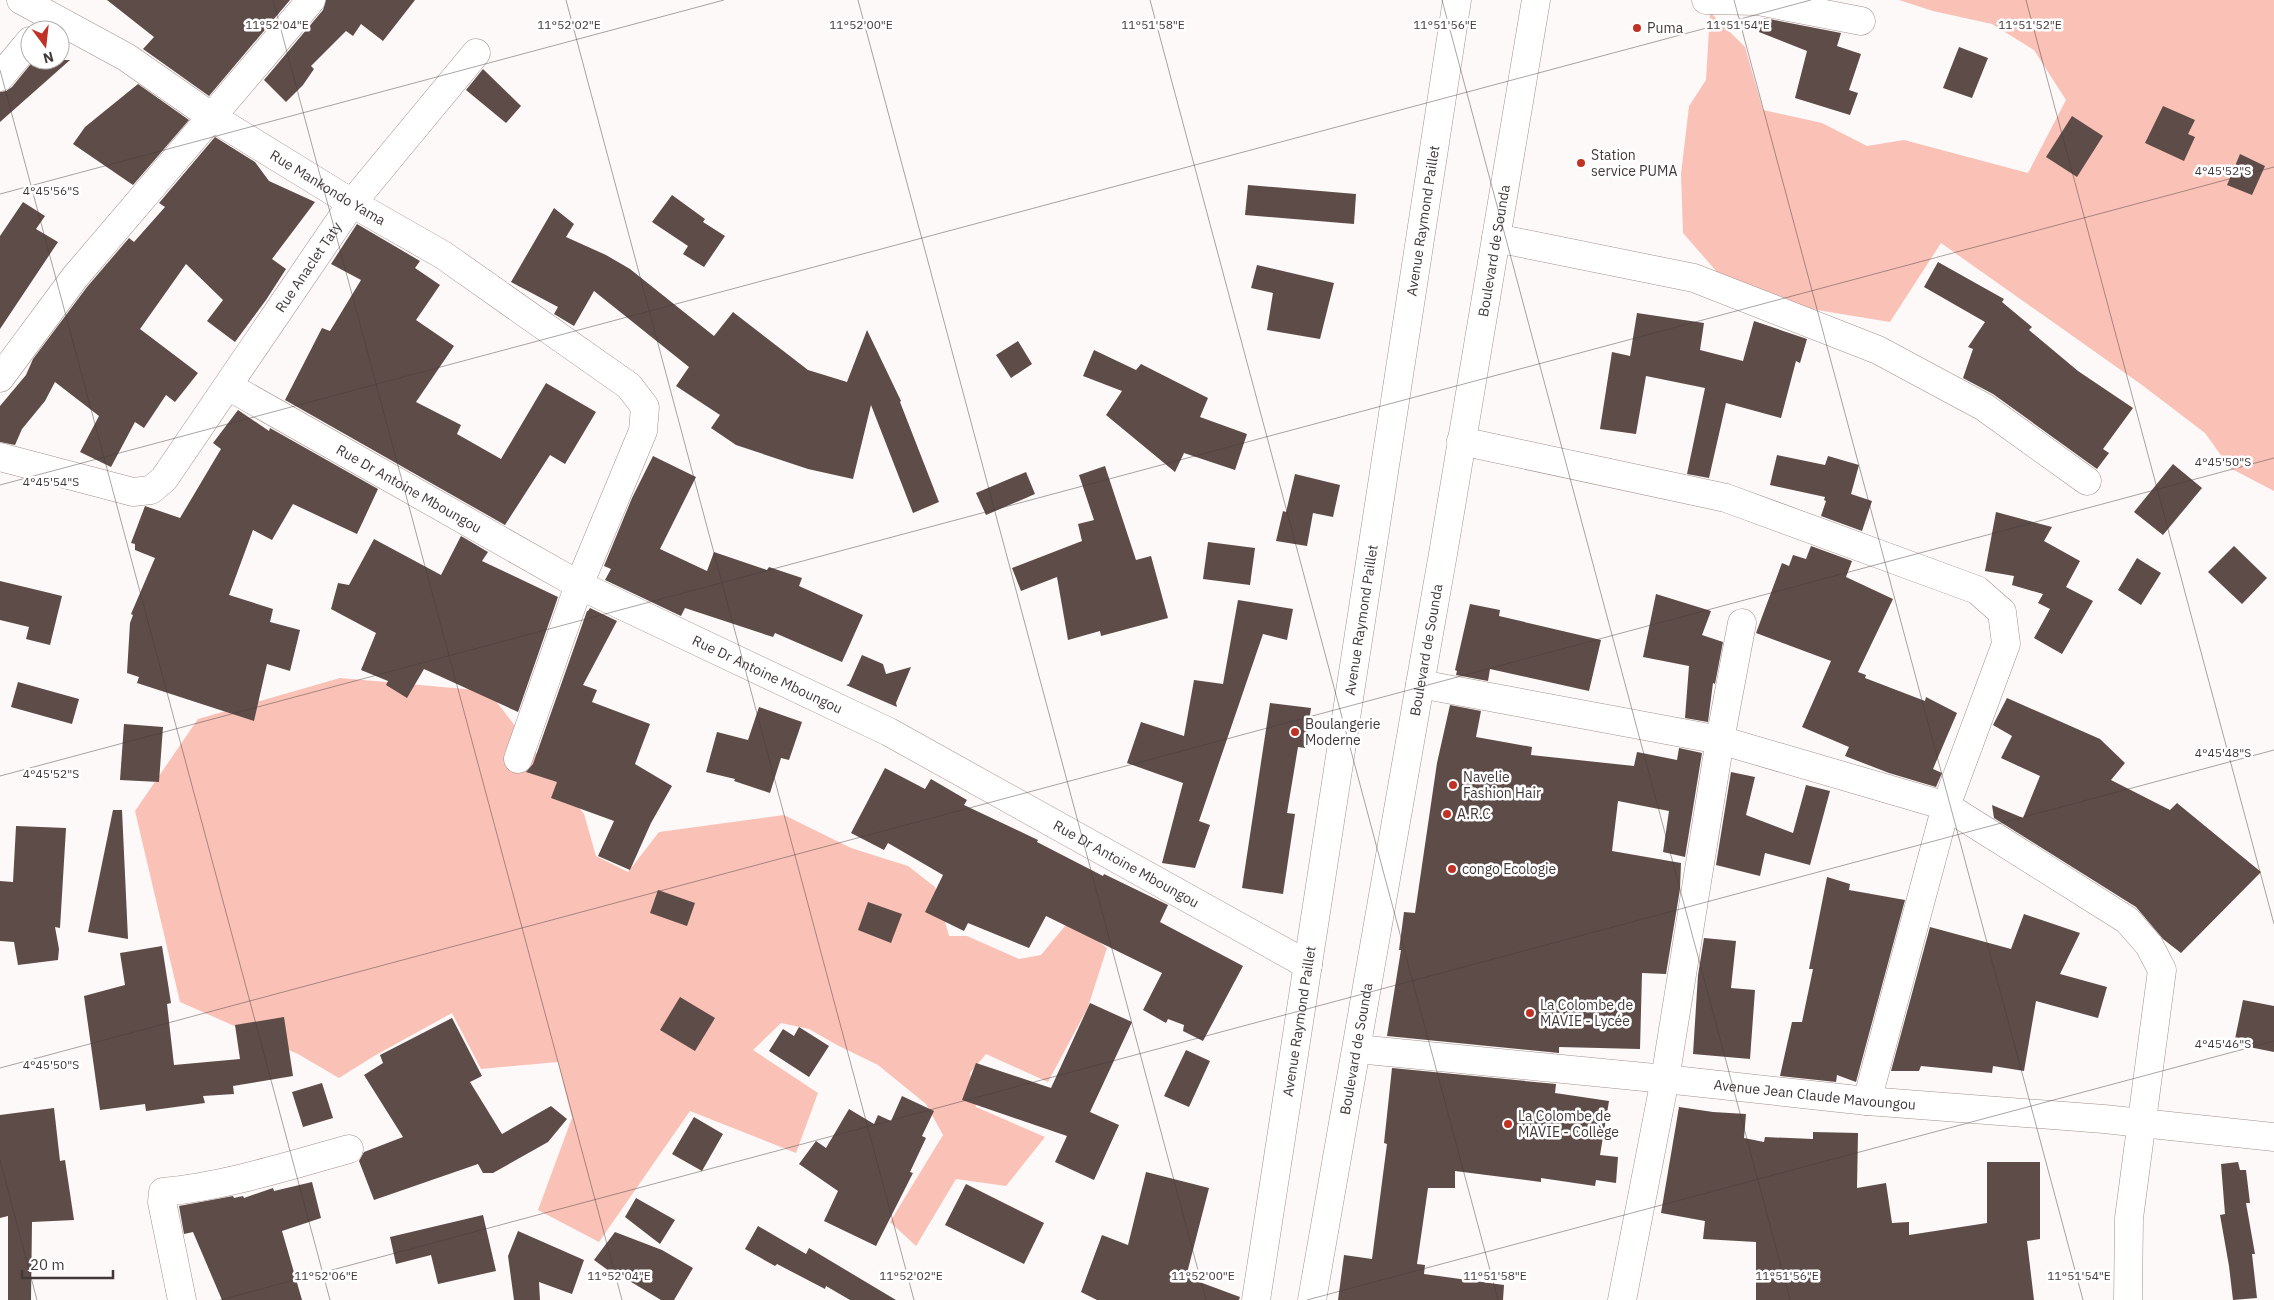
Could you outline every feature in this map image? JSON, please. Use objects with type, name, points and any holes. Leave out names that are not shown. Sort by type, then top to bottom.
[{"type":"street","name":"Rue Mankondo Yama","points":[[21,0],[126,57],[212,117],[352,203],[443,256],[629,386],[645,407],[643,431],[579,585],[518,759]]},
{"type":"street","points":[[0,378],[75,277],[311,0]]},
{"type":"street","name":"Avenue Raymond Paillet","points":[[1256,1300],[1457,0]]},
{"type":"street","name":"Boulevard de Sounda","points":[[1312,1300],[1420,684],[1536,0]]},
{"type":"street","points":[[1706,0],[1758,2],[1861,21]]},
{"type":"street","points":[[0,77],[20,53]]},
{"type":"street","name":"Rue Anaclet Taty","points":[[0,457],[133,492],[151,490],[164,479],[352,203],[476,53]]},
{"type":"street","points":[[1496,238],[1694,278],[1878,350],[1984,407],[2087,481]]},
{"type":"street","name":"Rue Dr Antoine Mboungou","points":[[228,386],[579,585],[889,732],[1308,965]]},
{"type":"street","points":[[1461,441],[1726,498],[1977,590],[2002,612],[2006,644],[1946,806],[1867,1101]]},
{"type":"street","points":[[1622,1300],[1665,1079],[1720,740],[1742,623]]},
{"type":"street","points":[[1420,684],[1720,740],[1946,806],[2127,920],[2149,945],[2162,970],[2129,1218],[2128,1300]]},
{"type":"street","name":"Avenue Jean Claude Mavoungou","points":[[1357,1049],[1867,1101],[2274,1137]]},
{"type":"street","points":[[182,1300],[162,1202],[163,1192],[196,1188],[249,1177],[349,1149]]},
{"type":"shaded area","points":[[1899,0],[2274,0],[2274,491],[2230,468],[2205,433],[2142,385],[1941,243],[1890,322],[1793,306],[1724,280],[1683,233],[1681,174],[1689,106],[1706,80],[1710,12],[1745,47],[1763,110],[1822,123],[1867,146],[1904,140],[2028,173],[2066,100],[2034,50],[1992,24],[1933,11]]},
{"type":"shaded area","points":[[340,678],[488,691],[584,814],[596,856],[628,872],[659,832],[784,815],[851,848],[908,866],[935,887],[949,936],[967,936],[1019,959],[1041,955],[1070,920],[1107,948],[1088,1007],[1048,1082],[986,1054],[970,1073],[976,1107],[1045,1137],[1006,1186],[956,1179],[916,1246],[890,1222],[943,1135],[926,1104],[878,1065],[809,1029],[781,1023],[753,1050],[818,1093],[796,1153],[690,1111],[599,1242],[538,1210],[572,1118],[558,1062],[481,1069],[452,1013],[374,1056],[339,1078],[298,1054],[180,1002],[135,811],[198,719]]},
{"type":"building","points":[[107,0],[290,0],[209,96],[143,49],[154,37]]},
{"type":"building","points":[[326,0],[415,0],[383,41],[361,24],[353,36],[346,31],[311,66],[314,69],[303,85],[286,102],[264,80],[323,10]]},
{"type":"building","points":[[1764,18],[1841,33],[1837,46],[1861,54],[1849,90],[1858,93],[1850,115],[1795,98],[1807,51],[1759,32]]},
{"type":"building","points":[[1959,47],[1988,58],[1972,98],[1943,88]]},
{"type":"building","points":[[483,69],[521,106],[506,123],[466,90]]},
{"type":"building","points":[[26,70],[59,70],[0,122],[0,92],[12,87]]},
{"type":"building","points":[[138,84],[189,120],[133,185],[73,144],[85,127]]},
{"type":"building","points":[[2163,106],[2195,120],[2188,134],[2195,137],[2184,161],[2145,143]]},
{"type":"building","points":[[2072,116],[2103,136],[2077,177],[2046,157]]},
{"type":"building","points":[[215,137],[255,162],[269,181],[315,202],[272,259],[286,269],[266,300],[235,342],[207,321],[223,300],[186,264],[140,329],[198,373],[175,402],[166,395],[144,428],[135,422],[111,467],[80,452],[99,416],[55,382],[45,401],[22,429],[15,445],[0,442],[0,406],[26,375],[33,359],[87,287],[129,238],[134,242],[165,207],[159,203]]},
{"type":"building","points":[[2240,154],[2265,166],[2252,195],[2227,185]]},
{"type":"building","points":[[1248,185],[1356,194],[1354,224],[1245,215]]},
{"type":"building","points":[[672,195],[705,219],[703,222],[725,236],[704,267],[683,254],[688,246],[652,222]]},
{"type":"building","points":[[23,202],[45,216],[36,229],[58,242],[0,329],[0,236]]},
{"type":"building","points":[[554,208],[574,224],[566,237],[606,255],[630,269],[714,336],[733,312],[808,370],[847,382],[867,330],[901,401],[939,502],[913,513],[871,405],[853,479],[808,469],[736,445],[711,428],[720,415],[676,386],[689,367],[594,291],[574,326],[554,314],[558,307],[511,282]]},
{"type":"building","points":[[357,224],[420,261],[415,268],[440,285],[416,320],[454,346],[416,402],[461,425],[457,434],[501,459],[546,383],[596,412],[565,464],[550,455],[505,525],[285,400],[322,328],[330,331],[361,280],[331,264]]},
{"type":"building","points":[[1938,262],[2004,299],[2002,302],[2032,327],[2029,330],[2078,371],[2133,408],[2103,449],[2109,453],[2097,469],[1993,394],[1963,378],[1973,349],[1968,347],[1985,322],[1924,287]]},
{"type":"building","points":[[1257,265],[1334,283],[1320,339],[1267,330],[1273,293],[1251,288]]},
{"type":"building","points":[[1637,313],[1704,323],[1700,350],[1743,361],[1754,321],[1807,339],[1800,363],[1796,361],[1781,418],[1726,403],[1709,478],[1687,474],[1705,388],[1646,376],[1636,434],[1600,429],[1612,352],[1630,356]]},
{"type":"building","points":[[1018,341],[1032,364],[1011,378],[996,355]]},
{"type":"building","points":[[1094,350],[1136,370],[1141,364],[1208,398],[1200,417],[1247,434],[1235,470],[1184,453],[1175,472],[1106,415],[1122,391],[1083,376]]},
{"type":"building","points":[[238,410],[269,431],[270,428],[378,489],[357,534],[293,504],[272,540],[253,530],[229,595],[273,609],[270,622],[300,630],[290,671],[267,664],[254,721],[137,683],[139,677],[127,673],[130,623],[133,615],[131,614],[155,558],[135,550],[135,544],[131,543],[145,506],[180,518],[221,449],[213,443]]},
{"type":"building","points":[[1777,455],[1825,465],[1828,456],[1859,465],[1851,494],[1872,501],[1862,531],[1821,516],[1826,501],[1824,500],[1825,497],[1770,485]]},
{"type":"building","points":[[653,456],[696,477],[660,549],[707,571],[714,552],[767,570],[769,567],[802,578],[799,586],[863,615],[842,662],[775,633],[773,637],[685,608],[681,616],[605,580],[611,569],[604,566],[632,498]]},
{"type":"building","points":[[2173,464],[2202,488],[2163,535],[2134,512]]},
{"type":"building","points":[[1105,466],[1136,560],[1151,556],[1168,618],[1101,636],[1100,631],[1068,640],[1057,577],[1021,591],[1012,568],[1082,541],[1078,524],[1094,520],[1079,475]]},
{"type":"building","points":[[1026,472],[1035,494],[986,515],[976,493]]},
{"type":"building","points":[[1295,474],[1340,485],[1333,517],[1313,513],[1307,546],[1276,541],[1283,511],[1286,512]]},
{"type":"building","points":[[1996,512],[2052,527],[2044,541],[2080,561],[2066,587],[2093,601],[2062,654],[2034,638],[2050,609],[2038,603],[2043,594],[2012,585],[2014,576],[1985,571]]},
{"type":"building","points":[[461,536],[488,552],[482,561],[558,597],[518,712],[424,669],[407,698],[386,685],[388,681],[361,670],[376,633],[331,609],[338,583],[349,585],[374,539],[441,575]]},
{"type":"building","points":[[1208,542],[1255,548],[1250,585],[1203,579]]},
{"type":"building","points":[[1811,546],[1852,561],[1846,577],[1893,599],[1858,672],[1866,675],[1865,678],[1925,701],[1926,697],[1957,713],[1933,769],[1942,773],[1936,787],[1889,773],[1845,756],[1849,747],[1802,727],[1831,661],[1756,633],[1782,563],[1789,566],[1793,555],[1806,559]]},
{"type":"building","points":[[2234,546],[2267,578],[2242,604],[2208,572]]},
{"type":"building","points":[[2137,558],[2161,573],[2141,605],[2118,590]]},
{"type":"building","points":[[0,581],[62,596],[50,645],[26,639],[29,627],[0,620]]},
{"type":"building","points":[[1656,594],[1711,611],[1702,635],[1723,642],[1715,684],[1713,683],[1708,722],[1685,718],[1689,666],[1643,657]]},
{"type":"building","points":[[1238,600],[1293,609],[1287,640],[1263,634],[1199,821],[1210,825],[1195,868],[1162,863],[1183,783],[1127,763],[1141,722],[1184,736],[1194,680],[1223,684]]},
{"type":"building","points":[[1470,604],[1500,610],[1499,616],[1601,640],[1589,691],[1490,669],[1488,681],[1456,675],[1457,671],[1455,670]]},
{"type":"building","points":[[590,608],[617,621],[583,685],[597,690],[592,702],[650,724],[635,764],[672,786],[651,823],[630,870],[598,856],[614,821],[551,798],[557,782],[526,772],[533,764],[587,611]]},
{"type":"building","points":[[862,655],[883,664],[886,674],[911,667],[896,703],[897,707],[846,685],[849,684]]},
{"type":"building","points":[[18,682],[79,699],[72,724],[11,707]]},
{"type":"building","points":[[2007,698],[2100,739],[2125,763],[2111,780],[2170,810],[2177,803],[2261,872],[2181,953],[2163,939],[2136,907],[1994,818],[1992,805],[2023,818],[2040,776],[2001,758],[2012,736],[1993,725]]},
{"type":"building","points":[[1270,703],[1311,708],[1305,748],[1298,747],[1287,813],[1295,814],[1283,894],[1242,888]]},
{"type":"building","points":[[1450,705],[1481,711],[1476,737],[1532,747],[1531,755],[1634,766],[1637,752],[1677,760],[1679,748],[1702,753],[1685,857],[1663,852],[1669,811],[1618,801],[1612,851],[1681,863],[1680,889],[1666,974],[1642,973],[1640,1049],[1559,1047],[1559,1053],[1387,1036],[1401,950],[1399,950],[1404,912],[1415,913],[1437,763]]},
{"type":"building","points":[[759,707],[802,722],[789,760],[781,758],[770,793],[734,781],[735,779],[706,772],[717,732],[748,740]]},
{"type":"building","points":[[124,724],[163,727],[159,782],[120,780]]},
{"type":"building","points":[[885,768],[925,789],[931,779],[967,800],[964,805],[1038,840],[1037,842],[1103,876],[1104,874],[1168,905],[1160,922],[1243,966],[1203,1041],[1183,1031],[1184,1025],[1168,1019],[1166,1023],[1143,1010],[1162,973],[1046,916],[1029,948],[968,923],[964,931],[925,912],[943,875],[888,843],[884,850],[851,833]]},
{"type":"building","points":[[1731,772],[1755,777],[1746,815],[1793,833],[1806,785],[1830,791],[1810,865],[1765,853],[1760,876],[1716,865]]},
{"type":"building","points":[[113,810],[122,810],[128,939],[88,932]]},
{"type":"building","points":[[16,826],[66,828],[60,928],[55,927],[59,949],[58,960],[18,965],[14,942],[0,941],[0,881],[13,882]]},
{"type":"building","points":[[1827,877],[1850,884],[1849,890],[1905,900],[1856,1082],[1837,1075],[1836,1082],[1780,1076],[1792,1022],[1802,1022],[1813,969],[1809,969]]},
{"type":"building","points":[[658,890],[695,903],[687,926],[650,913]]},
{"type":"building","points":[[868,902],[902,914],[891,943],[858,930]]},
{"type":"building","points":[[2024,914],[2080,933],[2060,974],[2107,987],[2098,1018],[2036,1001],[2024,1071],[1993,1066],[1992,1073],[1921,1066],[1919,1071],[1891,1071],[1930,927],[2011,949]]},
{"type":"building","points":[[1704,938],[1736,941],[1731,988],[1755,990],[1750,1059],[1693,1054],[1698,975]]},
{"type":"building","points":[[162,946],[171,1003],[167,1004],[174,1065],[240,1059],[235,1025],[284,1017],[293,1076],[233,1086],[234,1094],[203,1096],[205,1103],[146,1111],[145,1104],[100,1110],[84,996],[125,985],[120,953]]},
{"type":"building","points":[[680,997],[715,1018],[695,1051],[660,1030]]},
{"type":"building","points":[[2243,1000],[2274,1006],[2274,1052],[2234,1044]]},
{"type":"building","points":[[1090,1003],[1132,1022],[1090,1112],[1119,1125],[1094,1180],[1055,1162],[1067,1136],[962,1100],[976,1063],[1051,1088]]},
{"type":"building","points":[[452,1018],[482,1076],[470,1082],[502,1134],[551,1106],[567,1119],[548,1142],[493,1173],[483,1173],[478,1164],[374,1200],[359,1161],[364,1152],[403,1137],[364,1075],[383,1063],[380,1055]]},
{"type":"building","points":[[799,1027],[829,1046],[809,1077],[769,1051],[783,1029],[794,1036]]},
{"type":"building","points":[[1186,1050],[1210,1061],[1189,1107],[1164,1096]]},
{"type":"building","points":[[1392,1068],[1556,1084],[1555,1093],[1609,1101],[1600,1155],[1618,1157],[1616,1183],[1596,1180],[1595,1186],[1541,1178],[1541,1182],[1455,1171],[1455,1188],[1428,1188],[1417,1264],[1425,1265],[1424,1274],[1504,1285],[1503,1300],[1338,1300],[1344,1255],[1372,1259],[1387,1144],[1384,1143]]},
{"type":"building","points":[[322,1083],[333,1118],[303,1127],[292,1092]]},
{"type":"building","points":[[902,1096],[934,1111],[922,1136],[926,1138],[910,1172],[913,1173],[876,1246],[824,1221],[838,1191],[799,1164],[816,1141],[826,1148],[849,1109],[874,1124],[878,1115],[891,1121]]},
{"type":"building","points":[[1679,1107],[1746,1114],[1744,1138],[1764,1142],[1765,1137],[1813,1139],[1813,1132],[1858,1133],[1857,1188],[1886,1183],[1892,1223],[1909,1222],[1909,1235],[1987,1223],[1987,1162],[2040,1162],[2040,1239],[2027,1241],[2034,1300],[1756,1300],[1756,1242],[1703,1239],[1705,1221],[1661,1213]]},
{"type":"building","points":[[54,1108],[60,1161],[65,1160],[74,1220],[32,1222],[31,1300],[8,1300],[8,1216],[0,1218],[0,1115]]},
{"type":"building","points":[[694,1117],[723,1134],[702,1171],[672,1154]]},
{"type":"building","points":[[2238,1162],[2240,1170],[2246,1170],[2250,1203],[2246,1203],[2255,1254],[2252,1254],[2257,1298],[2233,1300],[2220,1215],[2225,1214],[2221,1164]]},
{"type":"building","points":[[1146,1172],[1209,1188],[1186,1277],[1240,1297],[1239,1300],[1097,1300],[1081,1292],[1102,1235],[1128,1245]]},
{"type":"building","points":[[312,1182],[321,1218],[282,1231],[302,1300],[222,1300],[193,1232],[184,1234],[179,1206],[233,1196],[234,1198],[243,1196],[244,1198],[273,1188],[274,1191]]},
{"type":"building","points":[[966,1184],[1044,1223],[1024,1264],[945,1225]]},
{"type":"building","points":[[636,1198],[675,1220],[660,1244],[625,1217]]},
{"type":"building","points":[[483,1215],[496,1271],[438,1284],[431,1255],[396,1264],[390,1237]]},
{"type":"building","points":[[758,1226],[806,1254],[809,1248],[896,1300],[850,1300],[826,1286],[825,1289],[777,1264],[775,1266],[745,1249]]},
{"type":"building","points":[[518,1231],[584,1260],[572,1294],[539,1282],[540,1300],[514,1300],[508,1256]]},
{"type":"building","points":[[615,1232],[662,1250],[693,1268],[674,1300],[661,1300],[618,1274],[616,1276],[594,1260]]},
{"type":"place","name":"Puma","points":[[1637,28]]},
{"type":"place","name":"Station service PUMA","points":[[1581,163]]},
{"type":"place","name":"Boulangerie Moderne","points":[[1295,732]]},
{"type":"place","name":"Navelie Fashion Hair","points":[[1453,785]]},
{"type":"place","name":"A.R.C","points":[[1447,814]]},
{"type":"place","name":"congo Ecologie","points":[[1452,869]]},
{"type":"place","name":"La Colombe de MAVIE - Lycée","points":[[1530,1013]]},
{"type":"place","name":"La Colombe de MAVIE - Collège","points":[[1508,1124]]}]
